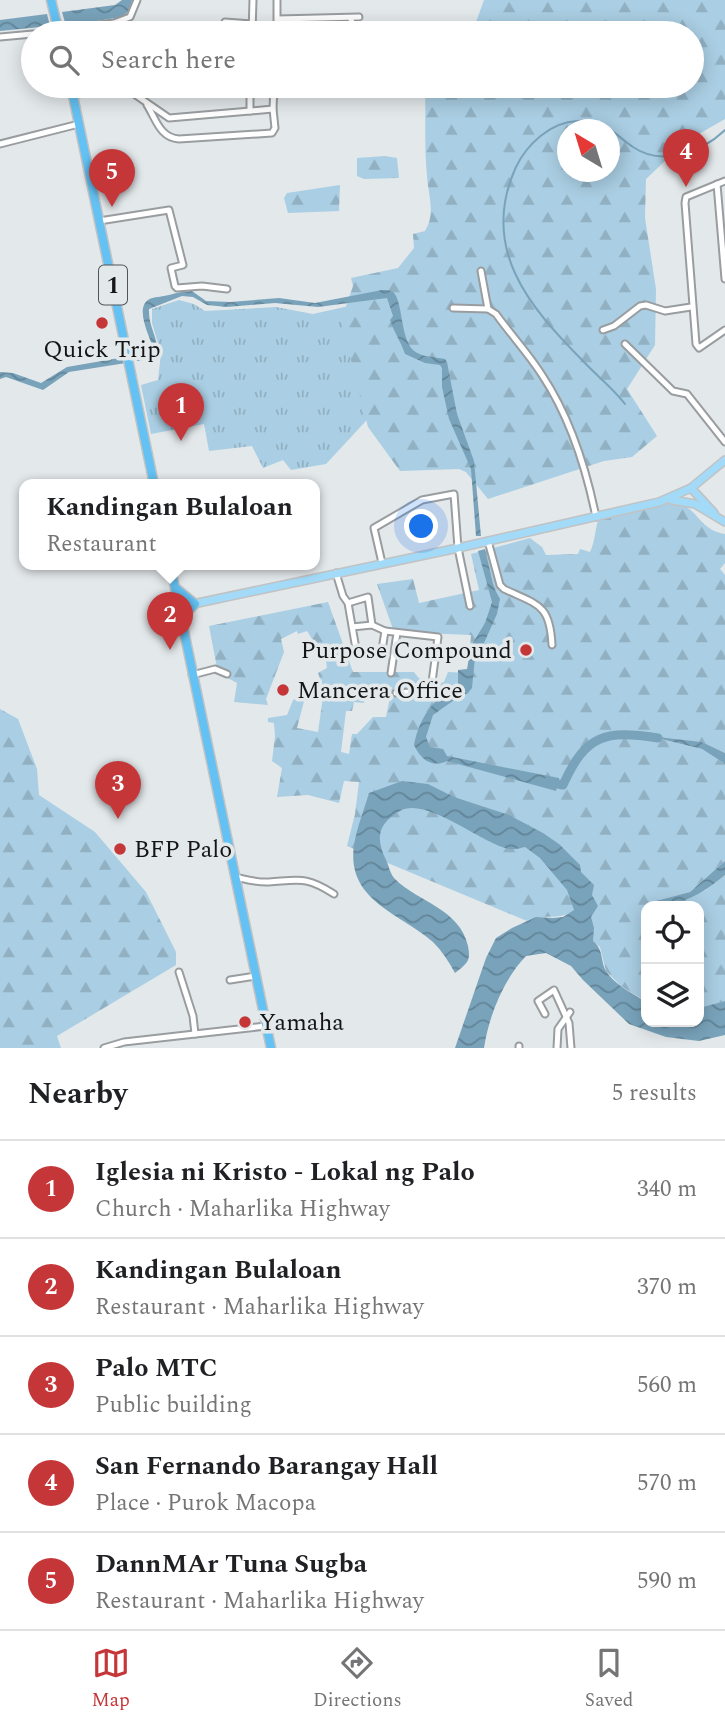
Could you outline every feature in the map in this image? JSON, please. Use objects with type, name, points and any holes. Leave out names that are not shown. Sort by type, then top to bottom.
[{"type":"highway","points":[[51,0],[56,21]]},
{"type":"highway","name":"1","points":[[74,98],[153,479]]},
{"type":"highway","points":[[171,570],[271,1048]]},
{"type":"highway","points":[[175,588],[195,604],[182,621]]},
{"type":"main road","points":[[179,607],[487,542],[664,501],[691,488],[725,460]]},
{"type":"main road","points":[[691,488],[725,522]]},
{"type":"main road","points":[[682,493],[681,497],[716,515]]},
{"type":"main road","points":[[664,501],[689,502]]},
{"type":"street","points":[[119,21],[130,17],[137,0]]},
{"type":"street","points":[[252,21],[253,0]]},
{"type":"street","points":[[278,0],[278,19],[359,17]]},
{"type":"street","points":[[0,37],[21,35]]},
{"type":"street","points":[[140,98],[169,118],[273,109]]},
{"type":"street","points":[[250,98],[250,111]]},
{"type":"street","points":[[145,102],[160,130],[173,138],[272,133],[275,128],[273,98]]},
{"type":"street","points":[[0,144],[79,124]]},
{"type":"street","points":[[725,181],[686,197],[685,203],[691,307],[696,344],[699,348],[725,330]]},
{"type":"street","points":[[717,184],[725,279]]},
{"type":"street","points":[[99,221],[169,210],[183,265],[172,268],[174,286],[228,289]]},
{"type":"street","points":[[481,271],[488,309]]},
{"type":"street","points":[[603,330],[614,326],[640,306],[646,305],[664,311],[691,307]]},
{"type":"street","points":[[453,308],[488,309],[496,314],[520,344],[556,398],[573,434],[590,486],[596,517]]},
{"type":"street","points":[[625,344],[673,390],[687,394],[725,442]]},
{"type":"street","points":[[382,563],[374,528],[422,500],[454,494],[458,548],[470,606]]},
{"type":"street","points":[[487,542],[500,585],[537,604],[546,612],[551,623],[552,645]]},
{"type":"street","points":[[336,573],[348,603],[356,649],[380,656],[385,631]]},
{"type":"street","points":[[348,603],[368,597],[372,625]]},
{"type":"street","points":[[352,627],[372,625],[385,631],[438,637],[430,686],[397,693]]},
{"type":"street","points":[[391,673],[397,633]]},
{"type":"street","points":[[192,675],[215,669],[227,674]]},
{"type":"street","points":[[235,877],[267,883],[302,879],[334,894]]},
{"type":"street","points":[[179,972],[193,1016],[195,1034]]},
{"type":"street","points":[[230,979],[256,976]]},
{"type":"street","points":[[545,1014],[538,1001],[554,990],[569,1014],[571,1048]]},
{"type":"street","points":[[557,1048],[558,1029],[569,1014]]},
{"type":"street","points":[[104,1048],[124,1042],[266,1026]]},
{"type":"green space","points":[[484,0],[725,0],[725,119],[685,142],[646,179],[645,218],[656,289],[655,345],[627,389],[657,436],[632,457],[604,461],[488,499],[466,472],[459,469],[400,471],[368,427],[341,321],[353,286],[351,278],[398,268],[414,248],[413,234],[425,231],[431,211],[427,176],[425,98],[704,98],[704,21],[476,21]]},
{"type":"green space","points":[[357,158],[397,158],[399,178],[364,179],[357,176]]},
{"type":"green space","points":[[340,185],[339,211],[288,213],[284,198],[287,193]]},
{"type":"green space","points":[[179,300],[194,304],[205,311],[276,307],[313,314],[349,306],[377,409],[326,464],[291,470],[283,460],[263,468],[252,446],[209,451],[204,424],[151,434],[141,385],[158,380],[161,353],[152,323],[152,309]]},
{"type":"green space","points":[[674,502],[688,508],[709,528],[725,534],[725,563],[720,569],[725,575],[725,753],[702,742],[655,738],[702,749],[725,764],[725,861],[690,892],[656,901],[641,901],[641,998],[621,986],[606,971],[600,947],[593,942],[575,911],[527,921],[347,846],[359,782],[344,781],[339,803],[308,795],[277,797],[282,768],[272,761],[274,723],[268,722],[268,718],[287,715],[293,700],[306,694],[297,728],[318,732],[324,690],[318,673],[327,668],[326,661],[307,631],[298,634],[297,631],[281,639],[284,652],[266,699],[268,705],[234,702],[237,683],[218,673],[209,626],[328,602],[353,672],[414,672],[427,683],[444,682],[448,672],[468,673],[471,635],[394,632],[377,584],[413,579],[419,603],[479,590],[471,554],[530,538],[542,547],[546,555],[578,554],[580,549],[590,552],[598,520]],"holes":[[[369,685],[392,687],[386,717],[373,717],[357,734],[352,734],[349,754],[341,752],[346,711],[352,711],[354,702],[364,703]]]},
{"type":"green space","points":[[0,709],[18,719],[37,769],[39,795],[95,832],[146,892],[176,952],[176,965],[57,1036],[61,1048],[0,1048]]},
{"type":"green space","points":[[725,875],[725,1001],[704,1007],[704,901],[679,901],[706,890]]},
{"type":"water","points":[[122,0],[132,0],[129,10],[121,17],[97,21],[65,21],[62,12],[115,5]]},
{"type":"water","points":[[47,14],[49,21],[21,21],[21,29],[0,31],[0,20]]},
{"type":"water","points":[[382,290],[392,291],[396,296],[406,337],[413,350],[445,359],[447,362],[457,414],[474,461],[481,536],[476,536],[471,469],[449,419],[442,387],[442,368],[405,354],[390,320],[393,316],[387,298],[318,307],[275,303],[227,307],[207,305],[193,297],[182,296],[149,309],[157,357],[137,361],[136,357],[154,352],[143,318],[144,305],[151,298],[192,291],[206,301],[279,298],[315,303]]},
{"type":"water","points":[[125,357],[126,363],[69,372],[43,390],[6,377],[0,379],[0,372],[13,373],[41,383],[67,367]]},
{"type":"water","points":[[485,549],[494,588],[500,599],[497,614],[475,657],[472,688],[433,715],[426,737],[430,747],[443,749],[447,756],[559,778],[556,791],[447,761],[432,763],[420,755],[414,745],[419,726],[428,710],[441,696],[458,686],[458,670],[467,669],[471,646],[485,623],[492,602],[478,551]]},
{"type":"water","points":[[648,736],[702,742],[725,753],[725,764],[702,749]]},
{"type":"water","points":[[402,781],[428,784],[454,797],[509,815],[543,833],[559,844],[580,865],[581,872],[594,885],[592,895],[598,906],[591,917],[593,941],[599,948],[609,975],[641,999],[641,1027],[704,1027],[704,1007],[725,1001],[725,1035],[699,1041],[666,1037],[629,1024],[571,966],[546,953],[526,956],[510,976],[493,1011],[484,1048],[455,1048],[486,958],[496,938],[536,917],[563,917],[574,910],[567,890],[540,858],[525,847],[511,849],[498,845],[424,810],[411,808],[400,811],[383,826],[380,844],[395,879],[437,907],[464,933],[469,958],[455,973],[433,942],[378,904],[358,880],[354,864],[354,845],[369,793]]},
{"type":"water","points":[[725,861],[725,875],[707,889],[682,901],[656,901],[690,892]]},
{"type":"waterway","points":[[625,404],[545,320],[516,274],[507,250],[503,224],[506,196],[516,167],[533,143],[549,130],[567,122],[595,122],[608,128],[633,147],[656,156],[693,150],[705,145],[725,130]]},
{"type":"waterway","points":[[547,782],[563,785],[580,755],[599,739],[624,735],[658,738]]},
{"type":"place","name":"San Fernando Barangay Hall","points":[[686,187]]},
{"type":"place","name":"DannMAr Tuna Sugba","points":[[112,207]]},
{"type":"place","name":"Quick Trip","points":[[102,323]]},
{"type":"place","name":"Iglesia ni Kristo - Lokal ng Palo","points":[[181,441]]},
{"type":"place","name":"Kandingan Bulaloan","points":[[170,650]]},
{"type":"place","name":"Purpose Compound","points":[[526,650]]},
{"type":"place","name":"Mancera Office","points":[[283,690]]},
{"type":"place","name":"Palo MTC","points":[[118,819]]},
{"type":"place","name":"BFP Palo","points":[[120,849]]},
{"type":"place","name":"Yamaha","points":[[245,1022]]}]
